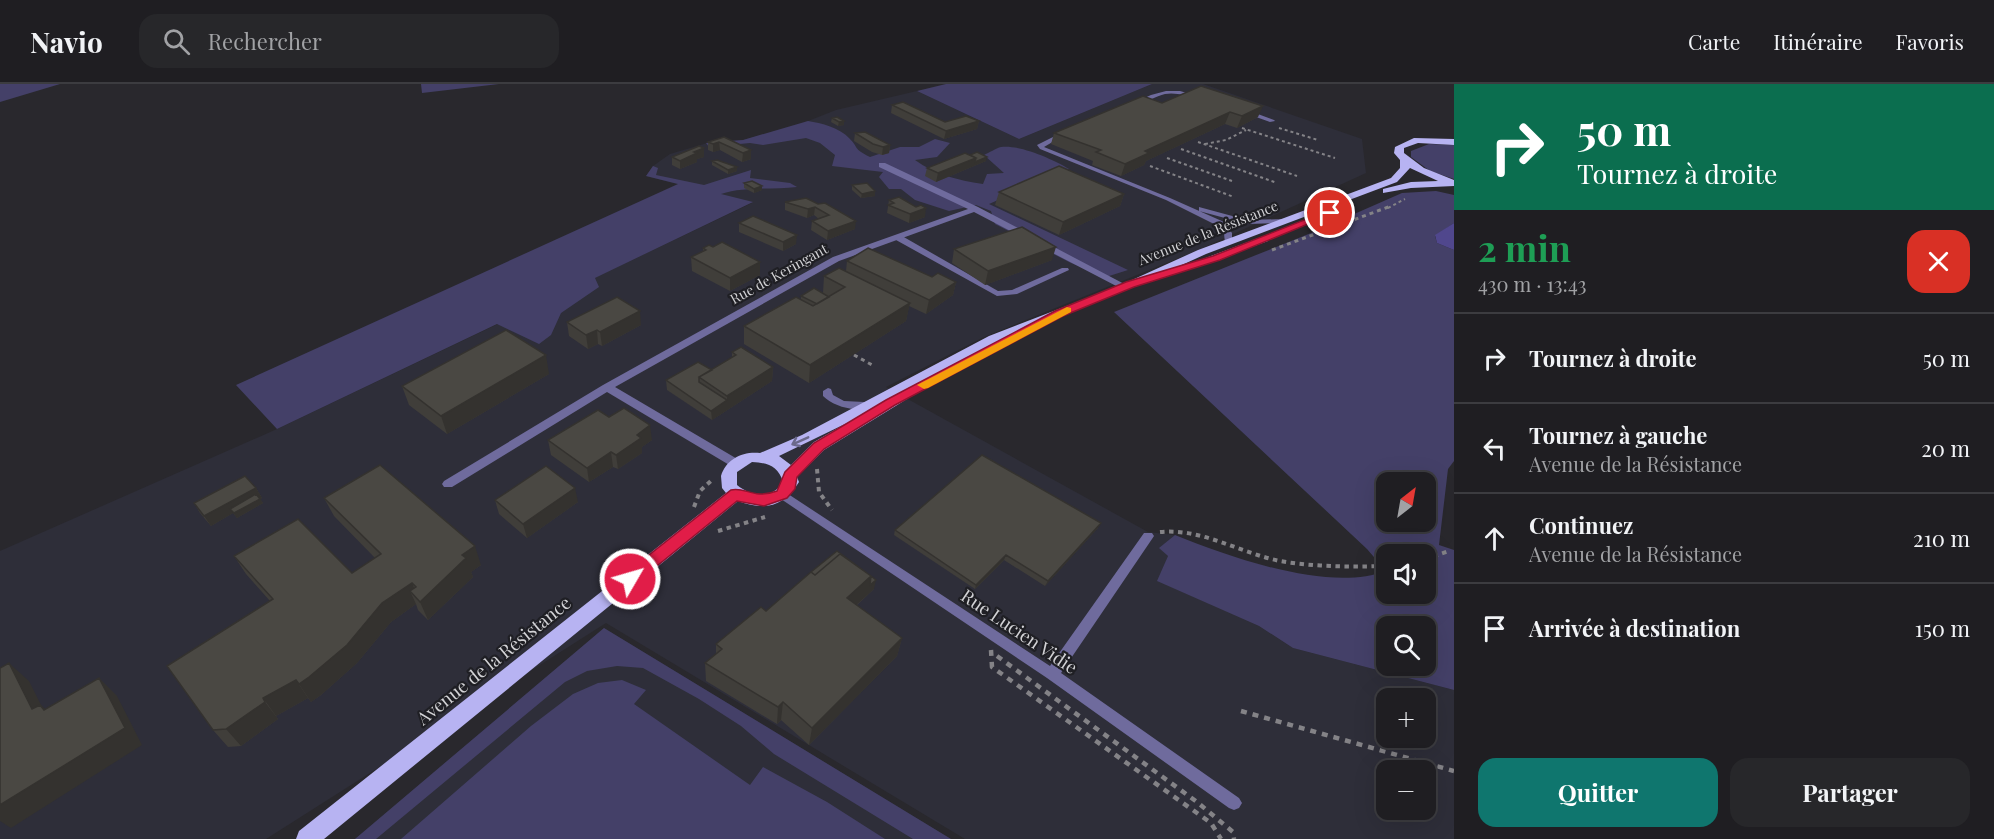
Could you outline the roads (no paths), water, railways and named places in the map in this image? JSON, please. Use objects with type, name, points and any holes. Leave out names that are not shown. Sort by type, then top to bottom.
[{"type":"main road","points":[[1453,141],[1425,140],[1406,143],[1400,147],[1399,153],[1404,160],[1434,176],[1454,182]]},
{"type":"main road","name":"Avenue de la Résistance","points":[[763,456],[807,438],[864,405],[993,339],[1128,286],[1228,242],[1394,180],[1405,169],[1404,160]]},
{"type":"main road","name":"Avenue de la Résistance","points":[[1128,286],[1217,258],[1391,189],[1454,182]]},
{"type":"main road","name":"Avenue de la Résistance","points":[[790,475],[819,446],[891,402],[1059,313]]},
{"type":"main road","points":[[763,456],[780,463],[790,475],[788,489],[778,497],[754,501],[736,494],[728,482],[730,469],[735,463],[753,457],[763,456]]},
{"type":"main road","name":"Avenue de la Résistance","points":[[307,839],[736,494]]},
{"type":"street","points":[[882,165],[1128,286]]},
{"type":"street","name":"Rue de Keringant","points":[[448,484],[607,387],[836,259],[975,209]]},
{"type":"street","points":[[607,387],[735,463]]},
{"type":"lane","points":[[1133,104],[1162,91],[1171,90],[1206,99]]},
{"type":"lane","points":[[1242,110],[1274,124]]},
{"type":"lane","points":[[1073,130],[1040,145],[1042,148],[1168,199],[1221,224],[1228,233],[1228,242]]},
{"type":"lane","points":[[1080,171],[1090,167]]},
{"type":"lane","points":[[1168,199],[1247,222],[1284,221]]},
{"type":"lane","points":[[899,238],[998,294],[1014,292],[1065,270]]},
{"type":"lane","points":[[828,391],[828,396],[842,404],[864,405]]},
{"type":"lane","name":"Rue Lucien Vidie","points":[[778,497],[1052,674],[1234,803]]},
{"type":"lane","points":[[1052,674],[1148,536]]}]
